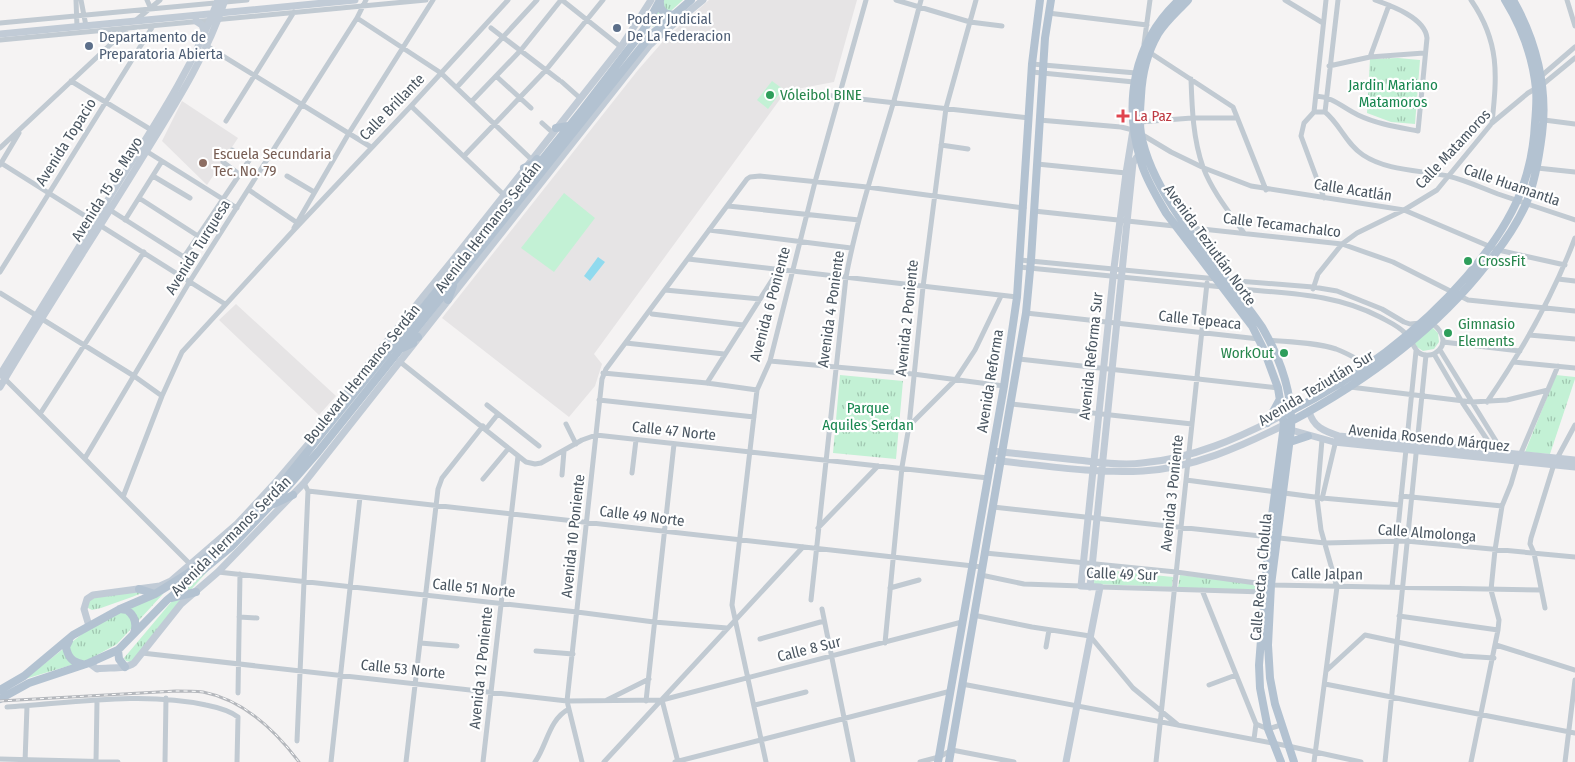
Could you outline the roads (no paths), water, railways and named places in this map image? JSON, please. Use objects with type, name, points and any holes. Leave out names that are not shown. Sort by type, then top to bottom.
[{"type":"main road","points":[[0,30],[81,21],[138,19],[312,0]]},
{"type":"main road","points":[[219,9],[355,0]]},
{"type":"main road","name":"Avenida Hermanos Serdán","points":[[507,197],[524,168],[621,47],[651,0]]},
{"type":"main road","points":[[660,0],[663,12],[671,15],[676,14]]},
{"type":"main road","name":"Boulevard Hermanos Serdán","points":[[0,690],[24,676],[73,635],[155,594],[186,572],[228,539],[239,525],[279,487],[395,346],[507,197],[547,153],[645,28],[660,0]]},
{"type":"main road","name":"Avenida Hermanos Serdán","points":[[343,426],[416,340],[649,46],[692,4],[703,0]]},
{"type":"main road","name":"Avenida Reforma","points":[[938,760],[952,691],[962,622],[993,451],[1017,297],[1032,68],[1040,0]]},
{"type":"main road","name":"Avenida Reforma","points":[[949,762],[973,615],[1004,452],[1026,313],[1031,264],[1042,69],[1051,0]]},
{"type":"main road","name":"Avenida Teziutlán Norte","points":[[1179,0],[1166,12],[1135,78],[1133,130],[1140,157],[1154,193],[1259,339],[1278,388],[1290,411],[1292,421]]},
{"type":"main road","name":"Avenida Teziutlán Norte","points":[[1188,0],[1158,33],[1147,49],[1140,122],[1141,134],[1162,189],[1187,227],[1234,288],[1269,340],[1283,374],[1284,425]]},
{"type":"main road","name":"Avenida Teziutlán Sur","points":[[1495,248],[1523,187],[1534,134],[1539,83],[1523,37],[1505,0]]},
{"type":"main road","name":"Avenida Teziutlán Sur","points":[[993,451],[1103,463],[1141,464],[1189,455],[1230,440],[1283,415],[1368,365],[1431,323],[1511,230],[1526,204],[1537,168],[1544,120],[1539,83],[1532,40],[1521,13],[1513,0]]},
{"type":"main road","name":"Boulevard Hermanos Serdán","points":[[0,699],[29,683],[86,664],[118,650],[167,600],[230,547],[325,449],[343,426],[395,346],[456,278],[651,34],[682,8],[692,4]]},
{"type":"main road","name":"Avenida 15 de Mayo","points":[[204,44],[205,34],[219,9]]},
{"type":"main road","name":"Avenida 15 de Mayo","points":[[98,223],[110,210],[146,151],[182,79],[204,44],[219,9]]},
{"type":"main road","points":[[0,34],[81,21]]},
{"type":"main road","points":[[196,22],[202,25],[205,34]]},
{"type":"main road","points":[[554,130],[568,126]]},
{"type":"main road","name":"Avenida Reforma Sur","points":[[1124,220],[1126,173],[1133,130]]},
{"type":"main road","name":"Avenida 15 de Mayo","points":[[0,387],[1,376],[155,132]]},
{"type":"main road","points":[[524,168],[533,164],[542,155],[547,153]]},
{"type":"main road","name":"Avenida Reforma Sur","points":[[1081,586],[1108,322],[1117,277],[1133,163],[1137,157],[1140,157]]},
{"type":"main road","points":[[488,216],[493,214],[507,197]]},
{"type":"main road","name":"Avenida Hermanos Serdán","points":[[395,346],[456,256],[488,216]]},
{"type":"main road","points":[[454,269],[456,256]]},
{"type":"main road","name":"Avenida Reforma Sur","points":[[1090,586],[1112,370],[1116,324],[1117,277]]},
{"type":"main road","points":[[448,300],[456,278]]},
{"type":"main road","name":"Avenida Teziutlán Sur","points":[[991,460],[1102,471],[1144,471],[1188,464],[1234,448],[1292,421],[1350,387],[1391,358],[1422,323],[1456,294]]},
{"type":"main road","points":[[395,346],[416,340]]},
{"type":"main road","points":[[1267,423],[1284,397],[1302,404]]},
{"type":"main road","name":"Avenida Rosendo Márquez","points":[[1309,411],[1310,418],[1318,428],[1337,439]]},
{"type":"main road","name":"Calle Recta a Cholula","points":[[1279,492],[1290,442],[1292,421]]},
{"type":"main road","name":"Avenida Rosendo Márquez","points":[[1284,425],[1291,430],[1322,440],[1337,439],[1555,461],[1575,460]]},
{"type":"main road","name":"Calle Recta a Cholula","points":[[1281,762],[1268,729],[1260,688],[1259,665],[1266,587],[1279,492],[1284,425]]},
{"type":"main road","points":[[1290,442],[1308,436]]},
{"type":"main road","name":"Avenida Hermanos Serdán","points":[[125,667],[134,663],[181,604],[218,572],[293,495],[304,483],[325,449]]},
{"type":"main road","name":"Avenida Rosendo Márquez","points":[[1555,461],[1575,466]]},
{"type":"main road","points":[[268,508],[293,495]]},
{"type":"main road","name":"Avenida Hermanos Serdán","points":[[90,626],[84,608],[87,598],[93,595],[160,586],[171,581],[186,572],[191,565],[239,525]]},
{"type":"main road","name":"Calle 49 Sur","points":[[1081,586],[1100,587]]},
{"type":"main road","points":[[1066,762],[1100,587]]},
{"type":"main road","name":"Calle Recta a Cholula","points":[[1266,587],[1270,678],[1275,704],[1294,762]]},
{"type":"main road","points":[[139,589],[155,594]]},
{"type":"main road","points":[[167,600],[196,592]]},
{"type":"main road","points":[[120,610],[127,610],[133,616],[136,626],[133,635]]},
{"type":"main road","points":[[73,635],[66,647],[68,656],[75,662],[97,669],[113,666],[125,667]]},
{"type":"main road","points":[[118,650],[119,659],[125,667]]},
{"type":"street","points":[[147,0],[151,9]]},
{"type":"street","points":[[0,148],[160,0]]},
{"type":"street","points":[[0,40],[196,22],[219,9],[247,0]]},
{"type":"street","name":"Avenida Turquesa","points":[[85,458],[190,281],[303,105],[357,18],[366,0]]},
{"type":"street","points":[[0,23],[81,21],[151,9],[294,12],[426,0]]},
{"type":"street","points":[[249,190],[298,224],[314,192],[349,133],[433,0]]},
{"type":"street","name":"Calle Brillante","points":[[123,497],[162,396],[182,352],[298,224],[411,106],[508,0]]},
{"type":"street","points":[[457,87],[537,0]]},
{"type":"street","points":[[472,101],[521,50],[562,0],[621,47]]},
{"type":"street","points":[[464,156],[546,70],[603,0]]},
{"type":"street","name":"Avenida 6 Poniente","points":[[766,762],[734,621],[733,595],[757,390],[770,361],[815,182],[866,0]]},
{"type":"street","points":[[896,0],[970,22],[1002,26]]},
{"type":"street","name":"Avenida 4 Poniente","points":[[811,600],[825,460],[851,248],[922,0]]},
{"type":"street","name":"Avenida 2 Poniente","points":[[885,643],[902,467],[909,426],[922,287],[940,146],[946,108],[976,0]]},
{"type":"street","points":[[1150,0],[1147,49],[1233,107],[1266,190]]},
{"type":"street","points":[[1285,0],[1323,23]]},
{"type":"street","points":[[1324,198],[1300,136],[1304,122],[1314,112],[1326,0]]},
{"type":"street","points":[[1314,112],[1325,112],[1338,0]]},
{"type":"street","points":[[1316,96],[1327,97],[1356,114],[1376,122],[1418,131],[1424,53],[1427,38],[1425,29],[1409,16],[1375,0]]},
{"type":"street","points":[[1471,0],[1481,14],[1488,30],[1494,55],[1496,69],[1492,123]]},
{"type":"street","points":[[1567,0],[1575,26]]},
{"type":"street","points":[[76,2],[82,2],[81,21],[76,2]]},
{"type":"street","points":[[1370,57],[1389,5]]},
{"type":"street","points":[[226,121],[294,12]]},
{"type":"street","points":[[1048,13],[1147,25]]},
{"type":"street","points":[[357,18],[441,73],[532,158]]},
{"type":"street","name":"Avenida Topacio","points":[[0,272],[153,26]]},
{"type":"street","points":[[492,28],[580,98]]},
{"type":"street","points":[[204,44],[371,147]]},
{"type":"street","name":"Calle Matamoros","points":[[1312,296],[1318,274],[1342,244],[1371,225],[1423,200],[1436,190],[1450,176],[1475,142],[1492,123],[1539,83],[1575,47]]},
{"type":"street","points":[[1329,66],[1370,57],[1424,53]]},
{"type":"street","name":"Calle Matamoros","points":[[1539,83],[1575,58]]},
{"type":"street","points":[[1032,68],[1135,78]]},
{"type":"street","points":[[496,76],[531,108]]},
{"type":"street","points":[[1191,78],[1192,118],[1204,168],[1218,197],[1244,233]]},
{"type":"street","points":[[71,81],[155,132]]},
{"type":"street","points":[[798,92],[1029,118]]},
{"type":"street","points":[[411,106],[507,197]]},
{"type":"street","name":"Calle Huamantla","points":[[1325,112],[1337,124],[1352,145],[1374,161],[1391,166],[1450,176],[1575,220]]},
{"type":"street","points":[[1140,122],[1192,118],[1237,118]]},
{"type":"street","points":[[1039,120],[1121,126],[1133,130]]},
{"type":"street","points":[[1544,120],[1575,124]]},
{"type":"street","points":[[542,123],[554,130]]},
{"type":"street","points":[[21,129],[1,164],[225,304]]},
{"type":"street","name":"Calle Acatlán","points":[[1141,134],[1171,152],[1204,168],[1251,186],[1266,190],[1404,210],[1495,248],[1564,265]]},
{"type":"street","points":[[940,146],[968,149]]},
{"type":"street","points":[[110,210],[184,257],[250,158],[232,150]]},
{"type":"street","points":[[146,151],[237,208]]},
{"type":"street","points":[[125,220],[162,161]]},
{"type":"street","points":[[223,162],[239,174]]},
{"type":"street","points":[[1037,164],[1126,173]]},
{"type":"street","points":[[1537,168],[1575,172]]},
{"type":"street","points":[[153,176],[190,198]]},
{"type":"street","points":[[287,176],[314,192]]},
{"type":"street","points":[[604,373],[750,177],[760,176],[867,187],[1024,208]]},
{"type":"street","points":[[139,198],[198,236]]},
{"type":"street","points":[[728,206],[859,220]]},
{"type":"street","name":"Calle Tecamachalco","points":[[1034,212],[1342,244],[1393,262],[1472,301],[1575,311]]},
{"type":"street","points":[[709,230],[851,248]]},
{"type":"street","points":[[1487,402],[1530,335],[1558,279],[1575,238]]},
{"type":"street","points":[[40,414],[144,252]]},
{"type":"street","points":[[1569,255],[1575,256]]},
{"type":"street","points":[[688,258],[1017,297]]},
{"type":"street","points":[[1020,264],[1118,268],[1313,287],[1347,294],[1382,309],[1410,324],[1431,323],[1441,332],[1444,342],[1440,350],[1434,354],[1426,355],[1416,351]]},
{"type":"street","points":[[1031,264],[1117,277],[1337,300],[1378,316],[1400,328],[1416,351],[1392,587]]},
{"type":"street","points":[[707,383],[779,269]]},
{"type":"street","name":"Avenida 3 Poniente","points":[[1156,762],[1207,278]]},
{"type":"street","points":[[1558,279],[1575,281]]},
{"type":"street","points":[[666,290],[760,299]]},
{"type":"street","points":[[0,293],[134,376],[162,396]]},
{"type":"street","points":[[909,426],[956,379],[975,350],[1001,296]]},
{"type":"street","points":[[1378,316],[1382,309]]},
{"type":"street","name":"Calle Tepeaca","points":[[1026,313],[1315,345],[1334,348],[1368,365]]},
{"type":"street","points":[[652,314],[743,325]]},
{"type":"street","points":[[1530,335],[1575,339]]},
{"type":"street","points":[[1444,342],[1520,351]]},
{"type":"street","points":[[626,343],[724,354]]},
{"type":"street","points":[[1440,350],[1472,402],[1501,456]]},
{"type":"street","points":[[1434,354],[1462,402],[1501,456]]},
{"type":"street","points":[[1385,762],[1401,587],[1426,355]]},
{"type":"street","points":[[1019,359],[1278,388]]},
{"type":"street","points":[[399,361],[526,462],[541,463],[596,435]]},
{"type":"street","points":[[770,361],[913,374],[1004,386]]},
{"type":"street","points":[[1514,362],[1575,368]]},
{"type":"street","points":[[1472,762],[1498,630],[1499,620],[1491,590],[1502,506],[1558,366]]},
{"type":"street","points":[[604,373],[757,390]]},
{"type":"street","name":"Avenida 10 Poniente","points":[[567,701],[599,400],[604,373]]},
{"type":"street","points":[[1,376],[191,565]]},
{"type":"street","points":[[1350,387],[1462,402],[1487,402],[1519,398],[1548,390]]},
{"type":"street","points":[[599,400],[754,417]]},
{"type":"street","points":[[1012,404],[1192,424]]},
{"type":"street","points":[[487,405],[539,446]]},
{"type":"street","points":[[406,762],[438,489],[442,478],[498,414]]},
{"type":"street","points":[[566,424],[576,444]]},
{"type":"street","points":[[1545,608],[1534,553],[1530,544],[1555,461],[1575,425]]},
{"type":"street","name":"Calle 47 Norte","points":[[596,435],[878,466],[902,467],[988,478]]},
{"type":"street","points":[[1314,762],[1337,587],[1319,519],[1319,504],[1337,439]]},
{"type":"street","points":[[632,473],[636,440]]},
{"type":"street","points":[[1320,498],[1322,440]]},
{"type":"street","points":[[646,700],[674,444]]},
{"type":"street","points":[[483,479],[508,449]]},
{"type":"street","points":[[562,474],[564,451]]},
{"type":"street","name":"Avenida 12 Poniente","points":[[483,762],[518,456]]},
{"type":"street","points":[[818,528],[878,466]]},
{"type":"street","points":[[1186,480],[1320,498],[1400,505]]},
{"type":"street","points":[[297,741],[308,491],[304,483]]},
{"type":"street","name":"Calle 49 Norte","points":[[308,491],[972,565],[982,571]]},
{"type":"street","points":[[331,762],[360,496]]},
{"type":"street","points":[[1401,496],[1502,506]]},
{"type":"street","name":"Calle Almolonga","points":[[994,507],[1326,543],[1406,541],[1575,557]]},
{"type":"street","points":[[604,762],[804,547]]},
{"type":"street","name":"Calle Jalpan","points":[[985,553],[1176,572],[1266,587],[1541,590]]},
{"type":"street","name":"Calle 49 Sur","points":[[982,571],[1024,584],[1081,586]]},
{"type":"street","name":"Calle 51 Norte","points":[[218,572],[654,622],[727,628]]},
{"type":"street","points":[[238,693],[240,574]]},
{"type":"street","points":[[890,588],[919,580]]},
{"type":"street","name":"Calle 49 Sur","points":[[1100,587],[1202,590],[1266,587]]},
{"type":"street","points":[[1202,590],[1256,724],[1254,739]]},
{"type":"street","points":[[822,609],[853,762]]},
{"type":"street","points":[[973,615],[1090,636],[1133,688],[1179,726]]},
{"type":"street","points":[[1399,616],[1498,630]]},
{"type":"street","points":[[239,617],[257,618]]},
{"type":"street","points":[[760,639],[824,621]]},
{"type":"street","name":"Calle 8 Sur","points":[[662,700],[962,622]]},
{"type":"street","points":[[1046,647],[1049,630]]},
{"type":"street","points":[[1326,670],[1365,635],[1463,656],[1494,658]]},
{"type":"street","points":[[420,643],[457,646]]},
{"type":"street","points":[[1496,645],[1575,670]]},
{"type":"street","points":[[536,651],[572,654]]},
{"type":"street","name":"Calle 53 Norte","points":[[142,653],[492,691],[567,701],[662,700]]},
{"type":"street","points":[[1210,685],[1236,675]]},
{"type":"street","points":[[604,702],[649,679]]},
{"type":"street","points":[[1565,762],[1572,733],[1575,680]]},
{"type":"street","points":[[962,684],[1254,739],[1361,762]]},
{"type":"street","points":[[1325,684],[1572,733]]},
{"type":"street","points":[[662,700],[677,762],[952,691]]},
{"type":"street","points":[[754,705],[806,692]]},
{"type":"street","points":[[165,762],[166,698]]},
{"type":"street","points":[[7,707],[166,698],[218,708],[238,717],[237,762]]},
{"type":"street","points":[[96,762],[97,701]]},
{"type":"street","points":[[567,701],[582,762]]},
{"type":"street","points":[[25,761],[27,706]]},
{"type":"street","points":[[535,762],[557,717],[569,709]]},
{"type":"street","points":[[1256,724],[1268,729],[1281,725]]},
{"type":"street","points":[[920,762],[938,760],[952,750],[1014,762]]},
{"type":"street","points":[[0,759],[118,762]]},
{"type":"water","points":[[598,257],[605,262],[590,281],[584,276]]},
{"type":"railway","points":[[0,701],[176,691],[203,692],[218,696],[245,709],[269,728],[299,762]]},
{"type":"place","name":"Poder Judicial De La Federacion","points":[[617,28]]},
{"type":"place","name":"Departamento de Preparatoria Abierta","points":[[89,46]]},
{"type":"place","name":"Vóleibol BINE","points":[[770,95]]},
{"type":"place","name":"La Paz","points":[[1123,116]]},
{"type":"place","name":"Escuela Secundaria Tec. No. 79","points":[[203,163]]},
{"type":"place","name":"CrossFit","points":[[1468,261]]},
{"type":"place","name":"Gimnasio Elements","points":[[1448,333]]},
{"type":"place","name":"WorkOut","points":[[1284,353]]},
{"type":"park label","name":"Jardin Mariano Matamoros","points":[[1393,94]]},
{"type":"park label","name":"Parque Aquiles Serdan","points":[[868,416]]}]
